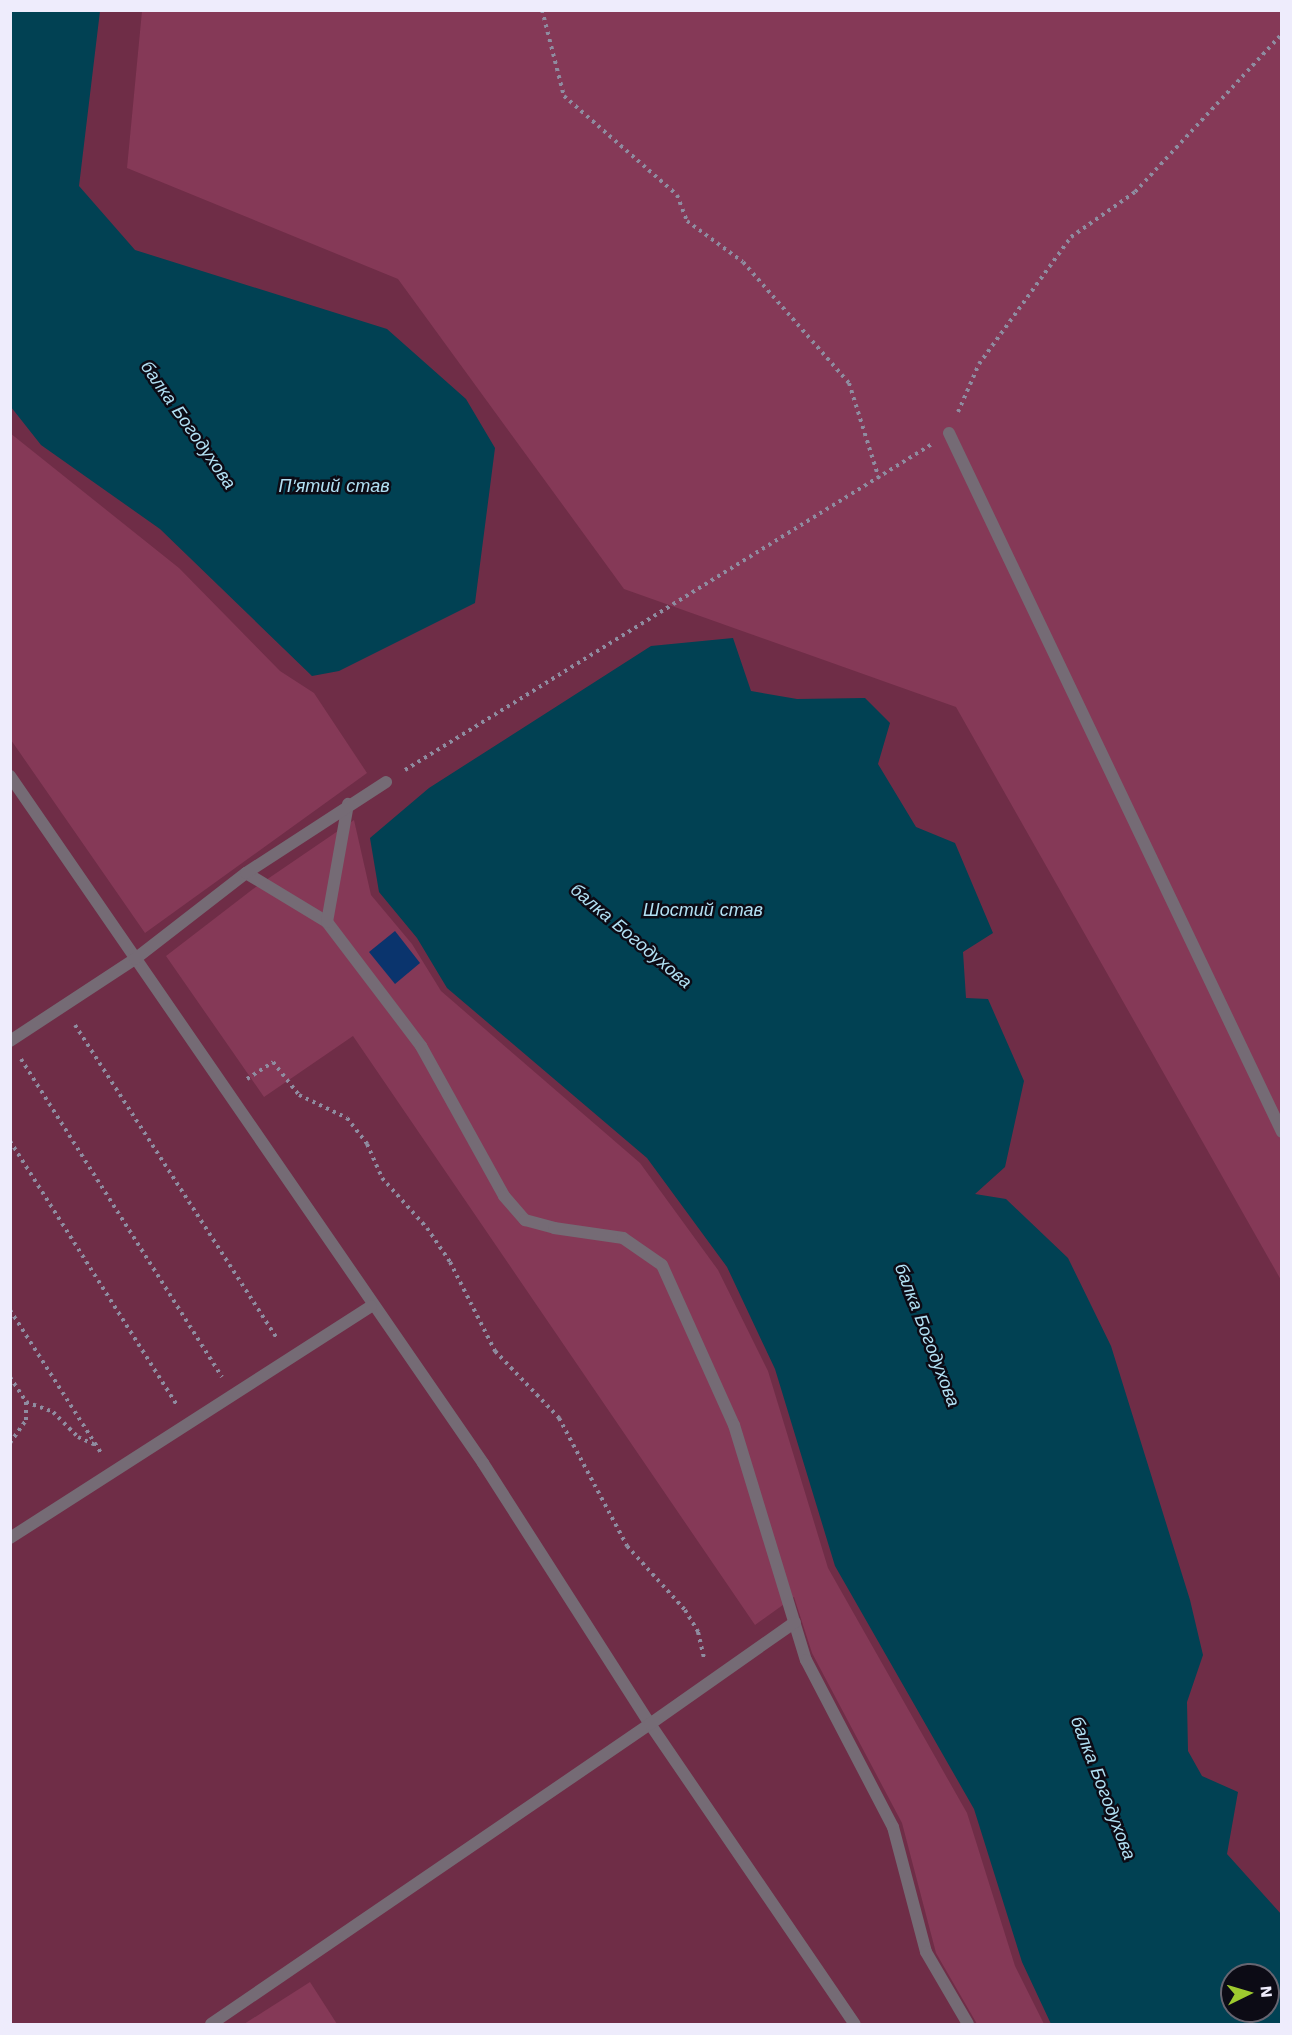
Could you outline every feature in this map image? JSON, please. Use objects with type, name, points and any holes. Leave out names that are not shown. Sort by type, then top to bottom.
[{"type":"street","points":[[949,434],[1281,1132]]},
{"type":"street","points":[[10,776],[371,1306],[483,1463],[650,1724],[855,2025]]},
{"type":"street","points":[[10,1041],[135,958],[246,873],[348,804],[386,782]]},
{"type":"street","points":[[327,922],[348,804]]},
{"type":"street","points":[[246,873],[327,922],[421,1046],[504,1196],[525,1220],[554,1228],[623,1238],[662,1265],[734,1425],[806,1660],[893,1827],[926,1952],[968,2025]]},
{"type":"street","points":[[10,1538],[371,1306]]},
{"type":"street","points":[[211,2025],[795,1622]]},
{"type":"path","points":[[542,10],[564,96],[677,195],[687,221],[743,262],[849,383],[879,479]]},
{"type":"path","points":[[386,782],[949,434],[980,364],[1071,237],[1135,192],[1281,34]]},
{"type":"path","points":[[63,1006],[289,1357]]},
{"type":"path","points":[[17,1053],[233,1393]]},
{"type":"path","points":[[226,1093],[273,1062],[299,1095],[347,1118],[367,1144],[382,1178],[427,1228],[450,1262],[495,1351],[559,1418],[627,1545],[686,1610],[716,1677]]},
{"type":"path","points":[[10,1141],[188,1422]]},
{"type":"path","points":[[10,1310],[113,1472]]},
{"type":"path","points":[[10,1377],[26,1402],[26,1420],[10,1443]]},
{"type":"path","points":[[26,1402],[53,1412],[78,1437],[96,1446]]},
{"type":"shaded area","points":[[11,11],[1281,11],[1281,2024],[11,2024]]},
{"type":"shaded area","points":[[142,11],[1281,11],[1281,1280],[956,707],[624,589],[398,279],[127,168]]},
{"type":"shaded area","points":[[10,433],[179,568],[280,671],[314,693],[367,773],[145,933],[11,740]]},
{"type":"shaded area","points":[[354,820],[371,895],[412,944],[441,991],[640,1163],[718,1270],[768,1371],[828,1568],[967,1813],[1015,1966],[1044,2024],[977,2024],[936,1953],[902,1823],[812,1653],[794,1597],[755,1625],[353,1036],[264,1097],[166,956],[253,889]]},
{"type":"shaded area","points":[[310,1982],[337,2024],[244,2024]]},
{"type":"water","name":"П'ятий став","points":[[11,10],[100,11],[79,186],[135,250],[387,329],[466,399],[495,448],[475,603],[339,671],[312,676],[160,529],[41,445],[11,407]]},
{"type":"water","name":"Шостий став","points":[[733,638],[751,691],[797,699],[865,698],[890,723],[878,764],[916,827],[955,843],[993,933],[963,952],[966,998],[988,999],[1024,1081],[1005,1167],[975,1194],[1006,1199],[1068,1258],[1111,1346],[1190,1600],[1203,1655],[1187,1702],[1188,1751],[1202,1776],[1238,1792],[1227,1854],[1281,1914],[1281,2024],[1051,2024],[1022,1962],[974,1809],[835,1566],[775,1369],[727,1267],[647,1158],[447,988],[417,938],[379,892],[370,838],[429,788],[651,646]]},
{"type":"building","points":[[395,931],[420,963],[395,984],[369,952]]},
{"type":"water label","name":"балка Богодухова","points":[[188,425]]},
{"type":"water label","name":"балка Богодухова","points":[[631,936]]},
{"type":"water label","name":"балка Богодухова","points":[[927,1335]]},
{"type":"water label","name":"балка Богодухова","points":[[1103,1788]]}]
